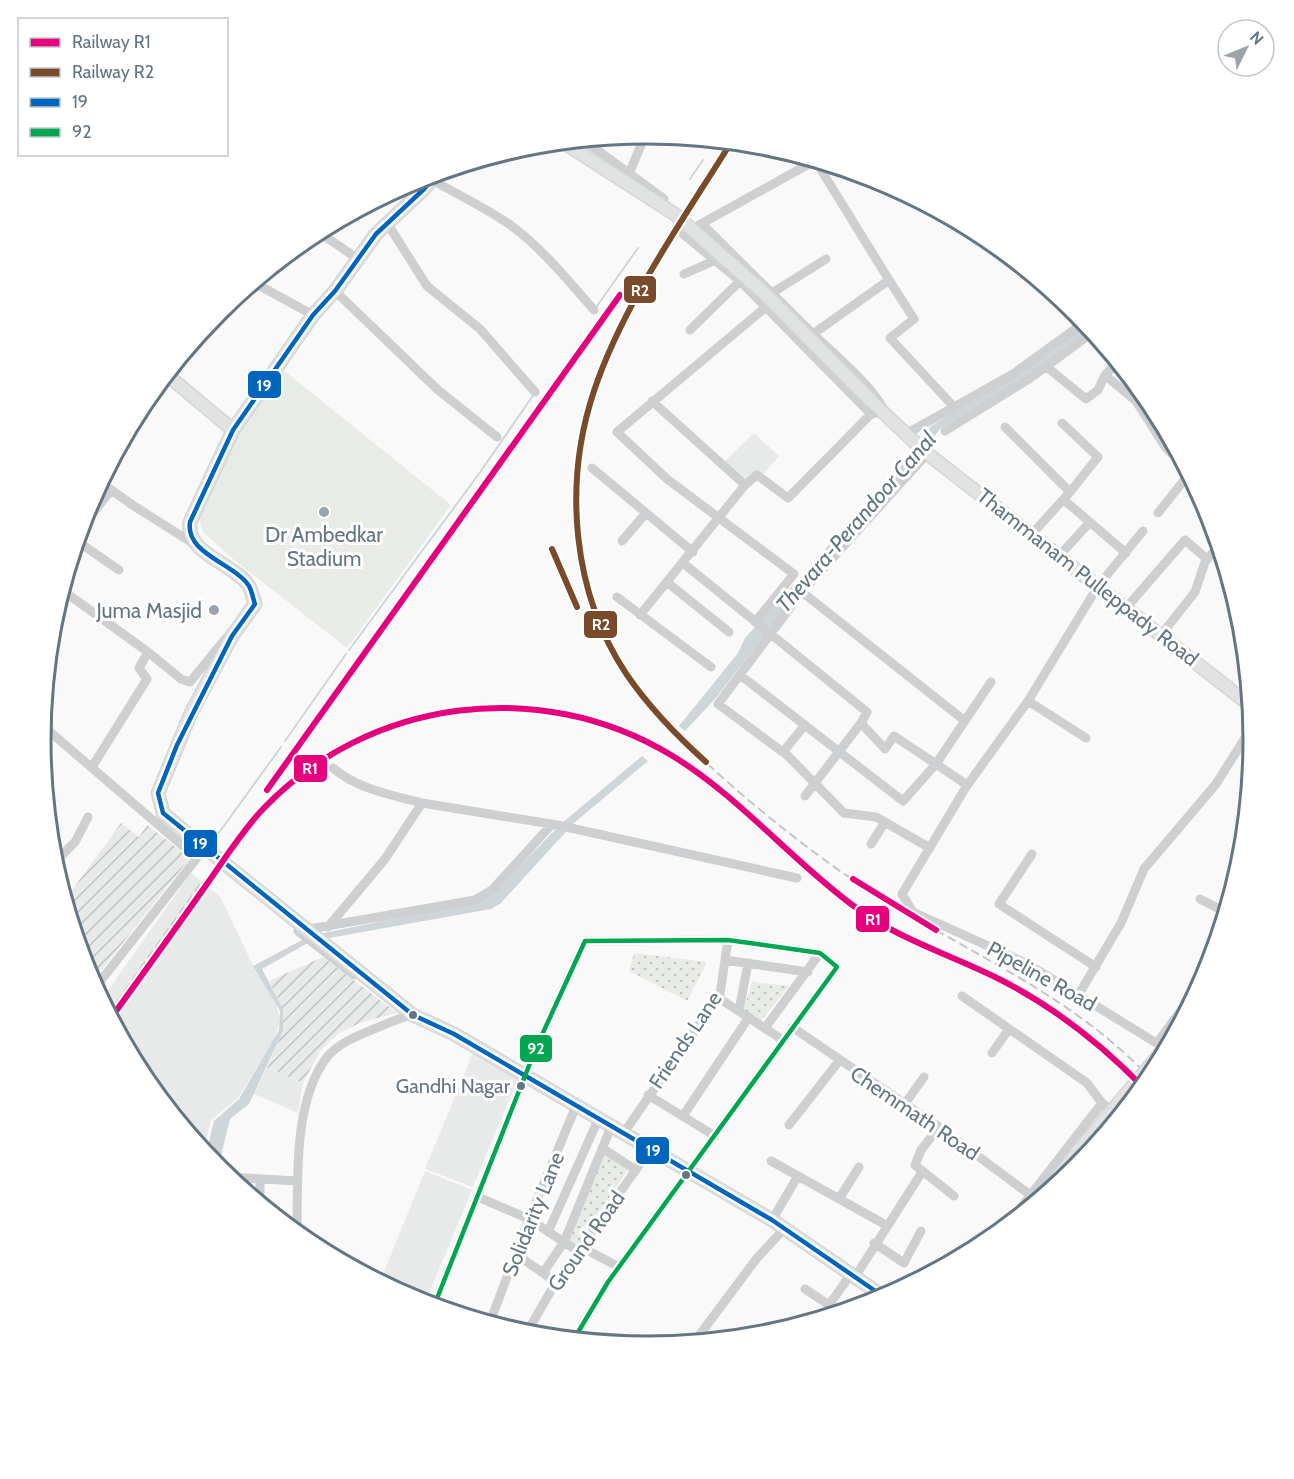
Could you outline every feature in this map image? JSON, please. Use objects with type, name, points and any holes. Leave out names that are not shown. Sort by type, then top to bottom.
[{"type":"main road","name":"Thammanam Pulleppady Road","points":[[574,148],[676,215],[752,282],[922,450],[1241,695]]},
{"type":"main road","points":[[420,189],[387,224],[335,291],[313,315],[233,430],[190,522],[190,533],[194,544],[237,573],[249,587],[255,604],[232,636],[191,713],[158,793],[163,813],[410,1015],[454,1034],[772,1220],[853,1275],[872,1291]]},
{"type":"main road","points":[[172,379],[233,430]]},
{"type":"main road","points":[[1066,1163],[1136,1080]]},
{"type":"street","points":[[629,174],[642,143]]},
{"type":"street","points":[[592,147],[664,199]]},
{"type":"street","points":[[806,165],[683,234],[740,281],[871,414]]},
{"type":"street","points":[[821,170],[914,320],[890,338],[954,407]]},
{"type":"street","points":[[440,181],[518,231],[558,269],[594,310]]},
{"type":"street","points":[[387,224],[427,286],[480,329],[536,392]]},
{"type":"street","points":[[640,615],[745,485],[757,475],[788,498],[871,414],[884,411],[882,404],[868,389],[702,224]]},
{"type":"street","points":[[326,237],[358,259]]},
{"type":"street","points":[[772,293],[826,259]]},
{"type":"street","points":[[684,274],[716,260]]},
{"type":"street","points":[[813,334],[889,280]]},
{"type":"street","points":[[690,330],[740,281]]},
{"type":"street","points":[[260,286],[313,315]]},
{"type":"street","points":[[335,291],[438,390],[497,437]]},
{"type":"street","points":[[756,623],[794,574],[667,479],[617,432],[766,308]]},
{"type":"street","points":[[906,434],[1013,374],[1077,328]]},
{"type":"street","points":[[945,431],[1047,367],[1086,337]]},
{"type":"street","points":[[1047,367],[1086,399],[1098,390],[1105,375],[1112,368]]},
{"type":"street","points":[[1105,375],[1136,401],[1167,449]]},
{"type":"street","points":[[652,401],[745,485]]},
{"type":"street","points":[[1031,535],[1098,458],[1062,423]]},
{"type":"street","points":[[1005,427],[1090,522],[1126,553]]},
{"type":"street","points":[[922,450],[768,633],[718,704],[783,752],[844,813],[876,817],[930,848],[967,784],[1028,701],[1098,586],[1143,531]]},
{"type":"street","points":[[592,468],[693,552]]},
{"type":"street","points":[[1158,513],[1184,480]]},
{"type":"street","points":[[107,487],[194,544]]},
{"type":"street","points":[[98,507],[111,490]]},
{"type":"street","points":[[622,540],[646,513]]},
{"type":"street","points":[[1059,556],[1090,522]]},
{"type":"street","points":[[1126,608],[1185,540],[1207,559]]},
{"type":"street","points":[[84,546],[119,570]]},
{"type":"street","points":[[1161,635],[1195,592],[1207,559],[1212,552]]},
{"type":"street","points":[[683,563],[867,712],[841,751],[806,796]]},
{"type":"street","points":[[668,583],[729,632]]},
{"type":"street","points":[[802,592],[965,721]]},
{"type":"street","points":[[69,595],[148,652],[181,680],[190,682],[225,639],[232,636]]},
{"type":"street","points":[[617,597],[711,667]]},
{"type":"street","points":[[92,767],[147,678],[139,668],[148,652]]},
{"type":"street","points":[[740,675],[903,801],[936,764],[991,682]]},
{"type":"street","points":[[1028,701],[1086,738]]},
{"type":"street","points":[[861,723],[885,749],[894,736],[967,784]]},
{"type":"street","points":[[783,752],[805,724]]},
{"type":"street","points":[[51,733],[92,767],[110,786],[197,858],[101,980]]},
{"type":"street","points":[[1079,994],[1121,923],[1144,869],[1216,784],[1243,741]]},
{"type":"street","points":[[333,768],[340,774],[377,791],[422,803],[554,825],[797,878]]},
{"type":"street","points":[[328,927],[384,859],[422,803]]},
{"type":"street","points":[[62,855],[75,842],[88,817]]},
{"type":"street","points":[[872,844],[885,822]]},
{"type":"street","points":[[410,1015],[298,931],[475,900],[492,890],[554,825]]},
{"type":"street","name":"Pipeline Road","points":[[930,848],[902,894],[913,912],[1028,964],[1157,1043]]},
{"type":"street","points":[[1032,854],[999,904],[1096,967]]},
{"type":"street","points":[[1200,899],[1218,909]]},
{"type":"street","points":[[438,1297],[525,1075],[585,941],[728,940],[820,953],[837,966],[690,1173],[619,1267],[579,1331]]},
{"type":"street","name":"Friends Lane","points":[[623,1134],[717,997],[726,960],[728,940]]},
{"type":"street","points":[[765,1028],[820,953]]},
{"type":"street","points":[[726,960],[808,972]]},
{"type":"street","points":[[740,1011],[748,963]]},
{"type":"street","points":[[962,996],[1087,1083],[1102,1103],[1112,1111]]},
{"type":"street","points":[[717,997],[783,1040]]},
{"type":"street","points":[[297,1221],[303,1117],[310,1090],[318,1072],[328,1056],[348,1040],[410,1015]]},
{"type":"street","points":[[683,1116],[749,1017]]},
{"type":"street","points":[[1157,1043],[1170,1026]]},
{"type":"street","name":"Chemmath Road","points":[[792,1027],[827,1048],[839,1061],[939,1127],[1033,1194]]},
{"type":"street","points":[[992,1053],[1009,1029]]},
{"type":"street","points":[[789,1125],[839,1061]]},
{"type":"street","points":[[904,1105],[924,1077]]},
{"type":"street","points":[[648,1095],[715,1136]]},
{"type":"street","points":[[1050,1179],[1102,1103]]},
{"type":"street","name":"Solidarity Lane","points":[[493,1315],[529,1219],[576,1106]]},
{"type":"street","points":[[548,1232],[598,1120]]},
{"type":"street","points":[[543,1273],[564,1242],[611,1127]]},
{"type":"street","points":[[939,1127],[916,1158],[915,1165],[954,1196]]},
{"type":"street","points":[[602,1148],[636,1170]]},
{"type":"street","name":"Ground Road","points":[[532,1324],[556,1282],[581,1250],[650,1150]]},
{"type":"street","points":[[771,1161],[886,1225]]},
{"type":"street","points":[[839,1199],[859,1167]]},
{"type":"street","points":[[805,1289],[829,1305],[853,1275],[922,1172]]},
{"type":"street","points":[[772,1220],[798,1176]]},
{"type":"street","points":[[244,1178],[298,1180]]},
{"type":"street","points":[[260,1180],[260,1193]]},
{"type":"street","points":[[478,1197],[529,1219],[564,1242],[619,1267]]},
{"type":"street","points":[[701,1332],[757,1257],[784,1229]]},
{"type":"street","points":[[874,1244],[904,1263],[921,1231]]},
{"type":"street","points":[[517,1255],[556,1282]]},
{"type":"shaded area","name":"Dr Ambedkar Stadium","points":[[282,369],[451,505],[347,648],[233,559],[203,532],[199,519],[237,434]]},
{"type":"shaded area","points":[[754,433],[779,456],[761,477],[744,483],[722,464]]},
{"type":"shaded area","points":[[121,823],[139,837],[147,825],[190,858],[99,974],[71,892]]},
{"type":"shaded area","points":[[191,873],[220,896],[256,972],[275,1001],[280,1020],[274,1040],[238,1098],[211,1120],[206,1139],[151,1071],[107,992]]},
{"type":"shaded area","points":[[634,953],[707,962],[687,1001],[629,971]]},
{"type":"shaded area","points":[[323,957],[397,1013],[362,1022],[339,1033],[321,1050],[303,1083],[267,1068],[283,1031],[283,1009],[269,981]]},
{"type":"shaded area","points":[[752,982],[789,986],[761,1021],[743,1011]]},
{"type":"shaded area","points":[[473,1053],[518,1079],[473,1187],[425,1169]]},
{"type":"shaded area","points":[[267,1068],[303,1083],[298,1113],[254,1094]]},
{"type":"shaded area","points":[[604,1153],[629,1168],[576,1247],[568,1242]]},
{"type":"shaded area","points":[[425,1171],[472,1190],[429,1294],[383,1274]]},
{"type":"water","name":"Thevara-Perandoor Canal","points":[[1079,330],[1084,336],[1048,363],[940,429],[912,465],[798,592],[714,700],[685,731],[679,726],[738,653],[745,638],[904,462],[930,427]]},
{"type":"water","points":[[642,756],[648,761],[574,823],[500,904],[491,909],[306,944],[262,969],[283,1009],[283,1031],[249,1104],[230,1119],[221,1156],[209,1142],[214,1121],[239,1099],[279,1030],[280,1011],[253,966],[302,940],[324,933],[407,916],[493,893],[562,823]]},
{"type":"waterway","points":[[690,179],[703,160]]},
{"type":"waterway","points":[[597,306],[638,248]]},
{"type":"waterway","points":[[349,650],[481,471],[534,394]]},
{"type":"waterway","points":[[285,741],[346,654]]},
{"type":"waterway","points":[[213,841],[281,747]]},
{"type":"railway","points":[[727,149],[636,296],[605,361],[593,393],[584,428],[578,465],[576,502],[578,539],[584,575],[595,611],[609,644],[628,676],[663,720],[717,772],[785,830],[881,898],[1056,1000],[1120,1049],[1143,1071]]},
{"type":"railway","points":[[200,894],[239,838],[265,807],[308,770],[356,741],[407,721],[460,710],[514,708],[568,714],[621,730],[672,756],[697,772],[809,870],[856,907],[890,928],[980,970],[1037,1001],[1075,1027],[1136,1080]]},
{"type":"railway","points":[[114,1006],[201,883]]},
{"type":"rail line","name":"R2","points":[[706,762],[654,710],[627,675],[609,643],[594,609],[584,574],[578,537],[576,500],[578,463],[584,427],[606,359],[637,295],[727,149]]},
{"type":"rail line","name":"R1","points":[[267,790],[620,295]]},
{"type":"rail line","name":"R2","points":[[552,549],[577,607]]},
{"type":"rail line","name":"R1","points":[[116,1011],[248,826],[263,809],[306,772],[353,743],[404,722],[458,711],[512,708],[567,714],[620,730],[671,755],[719,789],[855,907],[889,928],[981,970],[1038,1001],[1076,1027],[1136,1080]]},
{"type":"rail line","name":"R1","points":[[853,879],[936,930]]},
{"type":"transit line","name":"19","points":[[426,186],[376,234],[335,291],[313,315],[233,430],[190,522],[190,533],[195,542],[242,578],[250,588],[255,604],[232,636],[177,745],[158,793],[163,813],[413,1015],[454,1034],[772,1220],[874,1290]]},
{"type":"transit line","name":"92","points":[[437,1297],[536,1048],[585,941],[728,940],[820,953],[837,967],[608,1282],[579,1331]]},
{"type":"place","name":"Dr Ambedkar Stadium","points":[[324,512]]},
{"type":"place","name":"Juma Masjid","points":[[214,610]]},
{"type":"place","name":"Gandhi Nagar","points":[[521,1086]]}]
